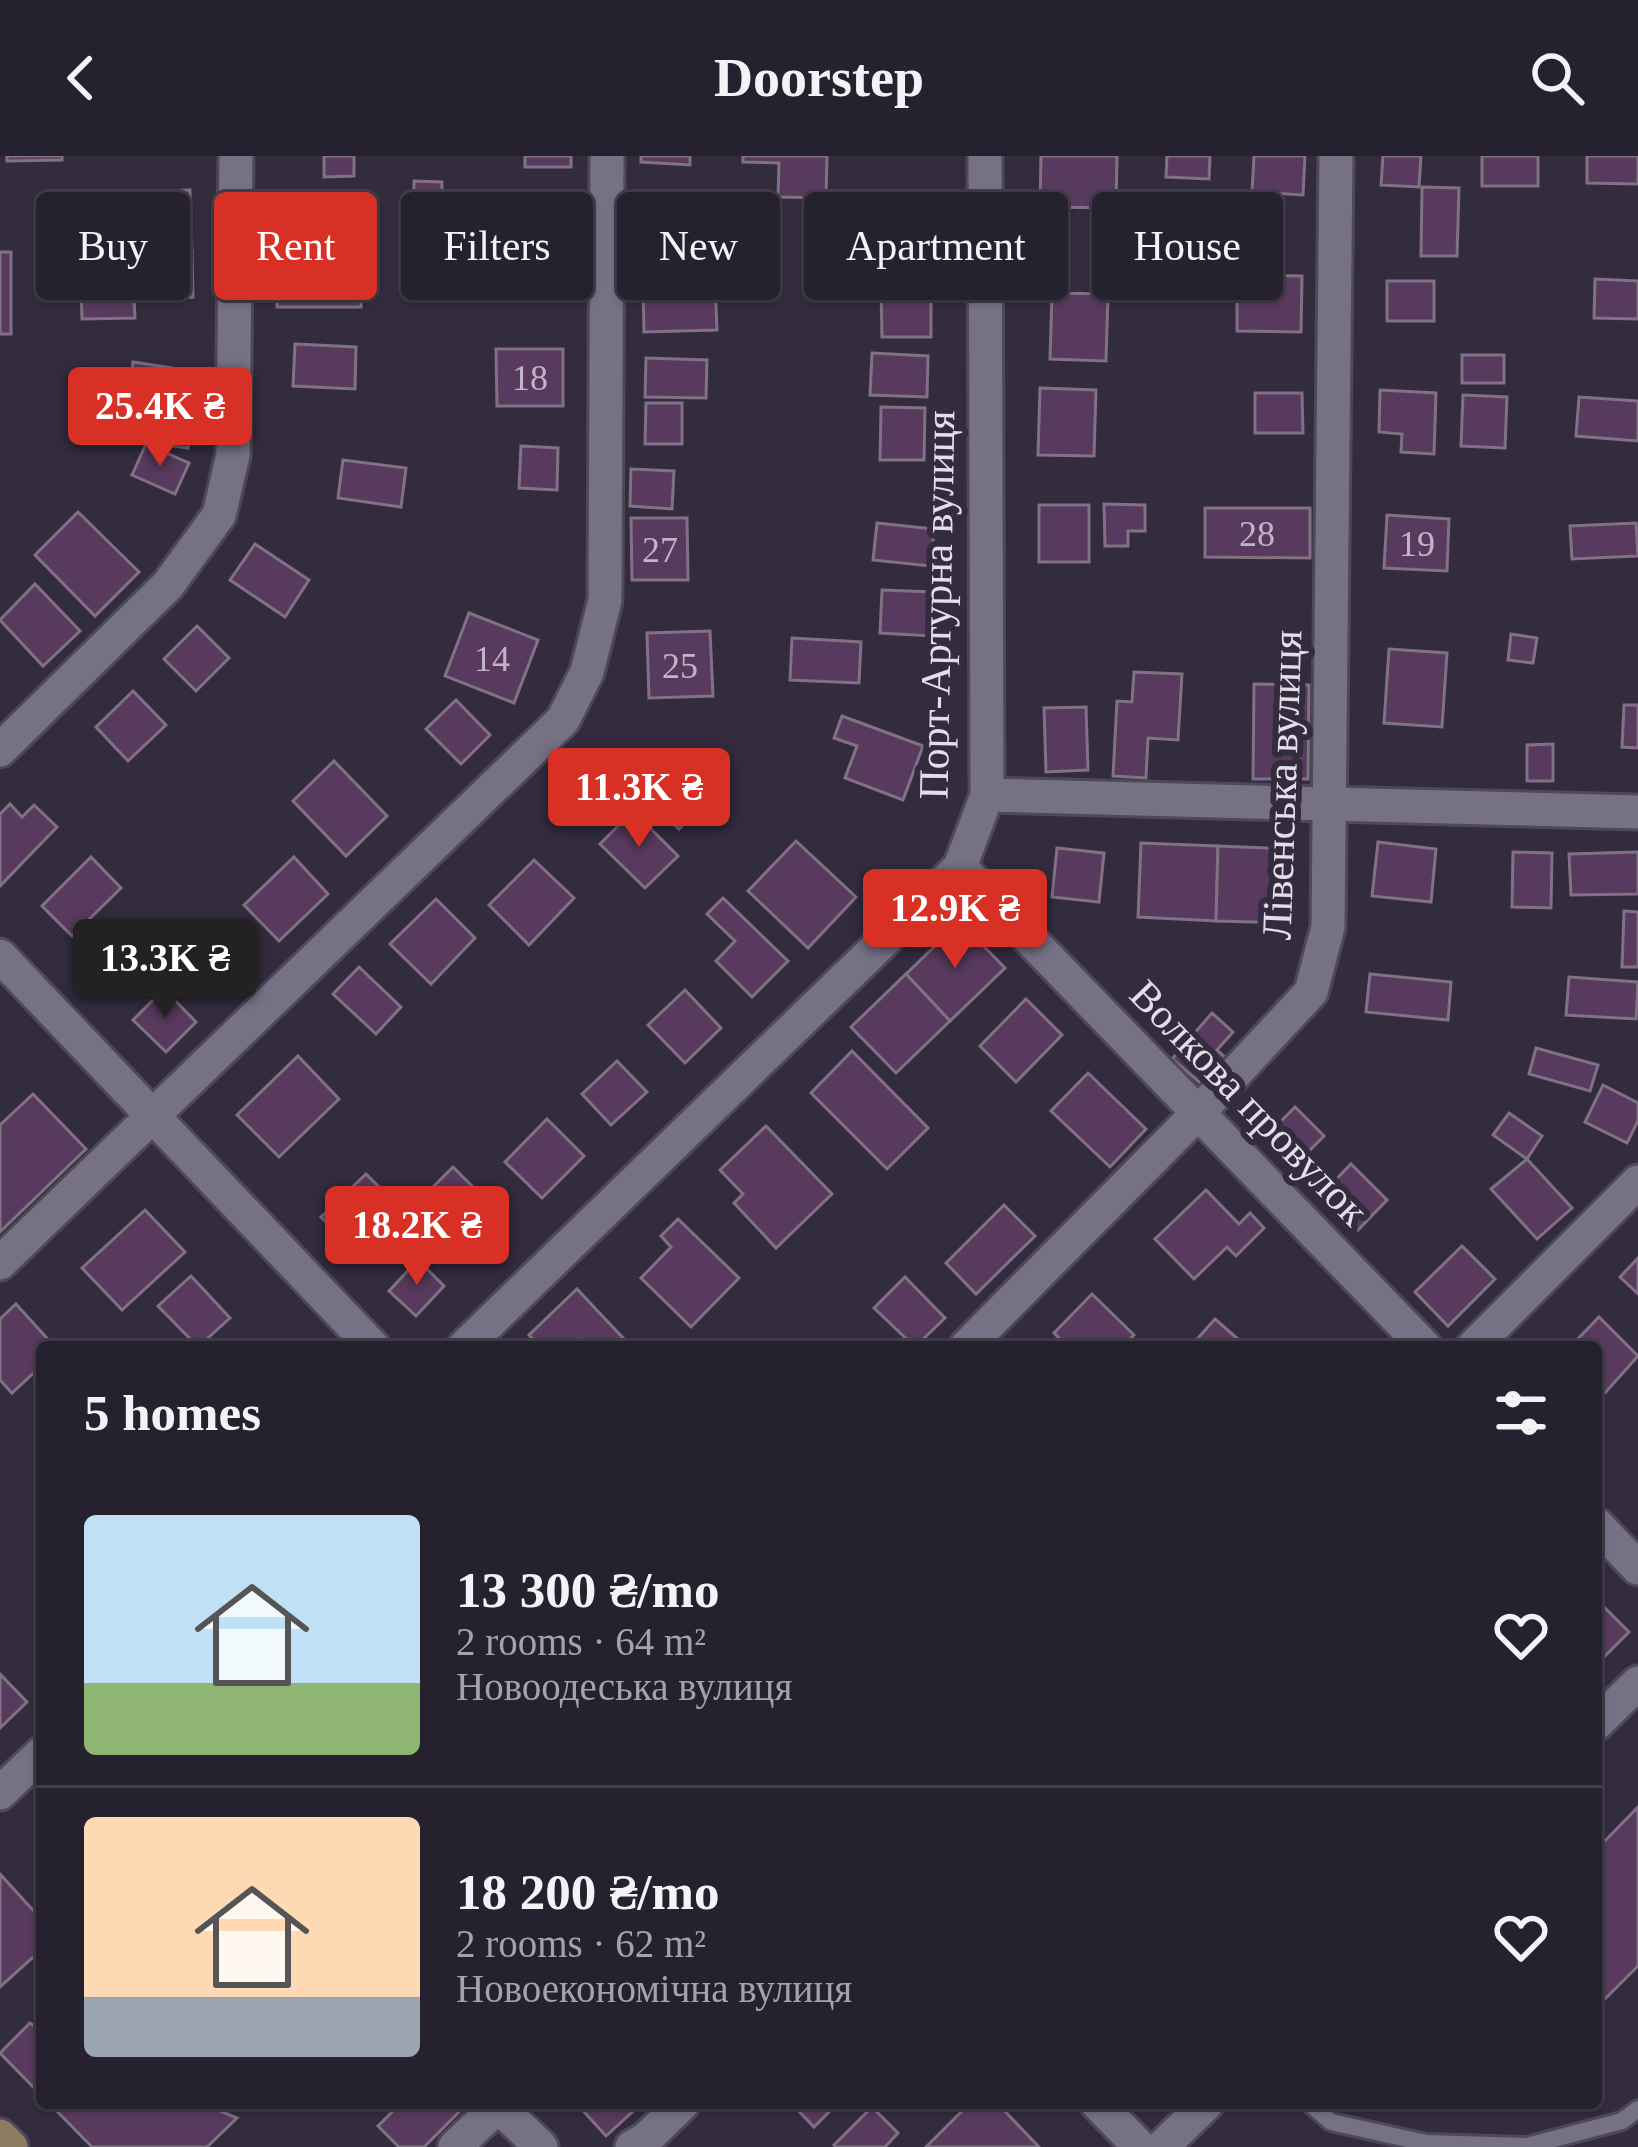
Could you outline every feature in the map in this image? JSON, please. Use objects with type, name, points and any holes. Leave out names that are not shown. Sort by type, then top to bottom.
[{"type":"main road","points":[[0,2136],[11,2147]]},
{"type":"street","points":[[0,750],[168,585],[219,515],[232,455],[236,156]]},
{"type":"street","points":[[0,1263],[563,720],[587,672],[605,600],[608,156]]},
{"type":"street","name":"Порт-Артурна вулиця","points":[[470,1341],[960,867],[987,795],[985,156]]},
{"type":"street","name":"Лівенська вулиця","points":[[972,1341],[1311,992],[1328,927],[1336,156]]},
{"type":"street","points":[[987,795],[1638,812]]},
{"type":"street","name":"Волкова провулок","points":[[960,867],[1419,1341]]},
{"type":"street","points":[[0,956],[367,1341]]},
{"type":"street","points":[[1479,1341],[1638,1182]]},
{"type":"street","points":[[1602,1530],[1638,1568]]},
{"type":"street","points":[[1602,1718],[1638,1683]]},
{"type":"street","points":[[0,1793],[36,1759]]},
{"type":"street","points":[[455,2147],[491,2109]]},
{"type":"street","points":[[501,2109],[541,2147]]},
{"type":"street","points":[[632,2147],[677,2109]]},
{"type":"street","points":[[1103,2109],[1140,2147]]},
{"type":"street","points":[[1162,2147],[1201,2109]]},
{"type":"lane","points":[[1316,2109],[1331,2122],[1426,2143],[1527,2146],[1622,2121],[1638,2108]]},
{"type":"building","points":[[7,156],[62,156],[62,160],[7,161]]},
{"type":"building","points":[[324,156],[354,156],[354,176],[324,177]]},
{"type":"building","points":[[525,156],[571,156],[571,167],[525,167]]},
{"type":"building","points":[[641,156],[690,156],[690,165],[641,162]]},
{"type":"building","points":[[743,156],[827,156],[826,192],[780,197],[779,163],[743,162]]},
{"type":"building","points":[[1041,156],[1117,156],[1116,192],[1092,192],[1092,208],[1068,207],[1068,192],[1040,192]]},
{"type":"building","points":[[1167,156],[1210,156],[1209,179],[1166,177]]},
{"type":"building","points":[[1254,156],[1305,156],[1303,195],[1252,192]]},
{"type":"building","points":[[1383,156],[1421,156],[1419,187],[1381,185]]},
{"type":"building","points":[[1482,156],[1538,156],[1538,186],[1482,186]]},
{"type":"building","points":[[1587,156],[1638,156],[1638,184],[1587,183]]},
{"type":"building","points":[[414,181],[442,182],[442,192],[414,192]]},
{"type":"building","points":[[1422,187],[1459,188],[1457,256],[1421,256]]},
{"type":"building","points":[[190,190],[192,252],[190,192],[117,192]]},
{"type":"building","points":[[0,252],[11,252],[11,334],[0,334]]},
{"type":"building","points":[[190,252],[193,297],[190,297]]},
{"type":"building","points":[[1283,276],[1302,276],[1301,332],[1237,331],[1237,300],[1283,300]]},
{"type":"building","points":[[1595,279],[1638,281],[1638,319],[1594,318]]},
{"type":"building","points":[[1387,281],[1434,281],[1434,321],[1387,321]]},
{"type":"building","points":[[1068,293],[1108,300],[1106,361],[1050,359],[1052,300],[1068,300]]},
{"type":"building","points":[[81,300],[134,300],[135,318],[82,319]]},
{"type":"building","points":[[277,300],[361,300],[361,307],[277,307]]},
{"type":"building","points":[[643,300],[716,300],[717,330],[644,332]]},
{"type":"building","points":[[881,300],[931,300],[931,337],[882,337]]},
{"type":"building","points":[[295,344],[356,347],[355,389],[293,386]]},
{"type":"building","points":[[496,349],[563,349],[563,406],[497,406]]},
{"type":"building","points":[[872,353],[928,356],[927,397],[870,395]]},
{"type":"building","points":[[1462,355],[1504,355],[1504,383],[1462,383]]},
{"type":"building","points":[[646,358],[707,360],[706,398],[645,397]]},
{"type":"building","points":[[133,362],[199,372],[188,448],[122,439]]},
{"type":"building","points":[[1040,388],[1096,390],[1094,456],[1038,455]]},
{"type":"building","points":[[1380,390],[1436,393],[1434,454],[1401,452],[1402,434],[1379,432]]},
{"type":"building","points":[[1255,393],[1302,393],[1303,433],[1255,433]]},
{"type":"building","points":[[1463,395],[1507,397],[1505,448],[1461,446]]},
{"type":"building","points":[[1579,397],[1638,401],[1638,441],[1576,436]]},
{"type":"building","points":[[646,403],[682,403],[682,444],[645,444]]},
{"type":"building","points":[[881,407],[925,408],[924,460],[880,460]]},
{"type":"building","points":[[146,444],[189,463],[175,494],[132,475]]},
{"type":"building","points":[[521,446],[558,448],[557,490],[519,488]]},
{"type":"building","points":[[343,460],[406,468],[401,507],[338,498]]},
{"type":"building","points":[[631,469],[674,471],[672,509],[630,506]]},
{"type":"building","points":[[1104,504],[1145,505],[1145,531],[1128,531],[1128,546],[1105,546]]},
{"type":"building","points":[[1039,505],[1089,505],[1089,562],[1039,562]]},
{"type":"building","points":[[1205,508],[1310,508],[1310,558],[1205,557]]},
{"type":"building","points":[[78,512],[139,572],[95,616],[35,555]]},
{"type":"building","points":[[1387,515],[1449,519],[1447,571],[1384,568]]},
{"type":"building","points":[[631,518],[687,518],[688,580],[632,580]]},
{"type":"building","points":[[877,523],[934,529],[931,566],[873,560]]},
{"type":"building","points":[[1636,523],[1638,556],[1572,559],[1570,526]]},
{"type":"building","points":[[255,544],[309,580],[285,617],[230,580]]},
{"type":"building","points":[[35,584],[80,631],[43,666],[0,620]]},
{"type":"building","points":[[882,590],[933,592],[932,636],[880,633]]},
{"type":"building","points":[[469,613],[538,640],[514,703],[445,676]]},
{"type":"building","points":[[197,626],[229,658],[196,691],[164,659]]},
{"type":"building","points":[[710,631],[713,696],[649,698],[647,633]]},
{"type":"building","points":[[1511,634],[1537,638],[1533,663],[1508,660]]},
{"type":"building","points":[[792,638],[861,642],[859,683],[790,680]]},
{"type":"building","points":[[1389,649],[1447,653],[1442,727],[1384,723]]},
{"type":"building","points":[[1134,672],[1182,674],[1178,740],[1148,738],[1146,778],[1113,776],[1117,701],[1132,702]]},
{"type":"building","points":[[1254,684],[1309,685],[1308,779],[1253,779]]},
{"type":"building","points":[[133,691],[166,725],[128,761],[96,727]]},
{"type":"building","points":[[456,700],[490,735],[461,764],[426,729]]},
{"type":"building","points":[[1624,705],[1638,705],[1638,748],[1622,747]]},
{"type":"building","points":[[1086,707],[1088,770],[1046,772],[1044,708]]},
{"type":"building","points":[[842,716],[923,746],[903,800],[845,778],[857,746],[834,738]]},
{"type":"building","points":[[1553,744],[1553,781],[1527,781],[1527,745]]},
{"type":"building","points":[[677,756],[714,792],[679,829],[642,793]]},
{"type":"building","points":[[334,761],[387,816],[346,856],[293,801]]},
{"type":"building","points":[[10,804],[22,817],[34,805],[57,827],[0,886],[0,814]]},
{"type":"building","points":[[633,811],[678,856],[645,888],[600,844]]},
{"type":"building","points":[[796,841],[856,897],[808,948],[748,891]]},
{"type":"building","points":[[1378,842],[1436,849],[1431,902],[1372,896]]},
{"type":"building","points":[[1141,843],[1218,846],[1216,921],[1138,917]]},
{"type":"building","points":[[1218,846],[1287,849],[1285,923],[1216,921]]},
{"type":"building","points":[[1057,848],[1104,853],[1099,902],[1052,897]]},
{"type":"building","points":[[1513,852],[1552,853],[1551,908],[1512,907]]},
{"type":"building","points":[[1638,852],[1638,894],[1571,895],[1569,854]]},
{"type":"building","points":[[91,857],[121,888],[72,936],[42,906]]},
{"type":"building","points":[[294,857],[328,894],[279,941],[244,905]]},
{"type":"building","points":[[534,860],[574,898],[529,945],[489,905]]},
{"type":"building","points":[[723,898],[788,961],[752,997],[716,961],[735,941],[707,914]]},
{"type":"building","points":[[436,899],[475,938],[431,984],[390,944]]},
{"type":"building","points":[[1624,911],[1638,912],[1638,967],[1622,967]]},
{"type":"building","points":[[960,922],[1005,968],[950,1021],[906,974]]},
{"type":"building","points":[[359,967],[401,1007],[376,1034],[333,994]]},
{"type":"building","points":[[906,974],[950,1021],[896,1073],[851,1027]]},
{"type":"building","points":[[1370,974],[1451,982],[1448,1020],[1366,1012]]},
{"type":"building","points":[[1569,977],[1638,982],[1636,1019],[1566,1015]]},
{"type":"building","points":[[164,989],[196,1022],[166,1052],[133,1020]]},
{"type":"building","points":[[685,990],[721,1028],[685,1063],[648,1025]]},
{"type":"building","points":[[1026,999],[1062,1035],[1016,1082],[980,1046]]},
{"type":"building","points":[[1212,1013],[1233,1032],[1217,1050],[1228,1060],[1205,1087],[1172,1059]]},
{"type":"building","points":[[1536,1048],[1598,1065],[1590,1091],[1529,1074]]},
{"type":"building","points":[[852,1051],[928,1128],[887,1169],[811,1093]]},
{"type":"building","points":[[298,1056],[339,1099],[279,1157],[237,1115]]},
{"type":"building","points":[[617,1061],[647,1092],[611,1125],[582,1094]]},
{"type":"building","points":[[1088,1073],[1146,1129],[1110,1167],[1051,1111]]},
{"type":"building","points":[[1603,1085],[1638,1103],[1638,1121],[1627,1143],[1585,1122]]},
{"type":"building","points":[[33,1094],[86,1149],[0,1232],[0,1125]]},
{"type":"building","points":[[1295,1107],[1324,1136],[1295,1165],[1266,1136]]},
{"type":"building","points":[[1509,1113],[1542,1136],[1527,1159],[1493,1135]]},
{"type":"building","points":[[547,1119],[584,1156],[542,1198],[505,1162]]},
{"type":"building","points":[[766,1126],[832,1194],[776,1248],[734,1203],[743,1194],[720,1170]]},
{"type":"building","points":[[1527,1159],[1572,1208],[1537,1239],[1491,1189]]},
{"type":"building","points":[[1351,1164],[1387,1200],[1358,1230],[1322,1194]]},
{"type":"building","points":[[453,1167],[505,1219],[476,1249],[423,1197]]},
{"type":"building","points":[[366,1174],[398,1206],[354,1250],[321,1217]]},
{"type":"building","points":[[1206,1190],[1239,1224],[1250,1213],[1264,1228],[1236,1256],[1227,1247],[1194,1279],[1155,1239]]},
{"type":"building","points":[[1004,1205],[1035,1236],[976,1294],[946,1263]]},
{"type":"building","points":[[145,1210],[185,1252],[122,1310],[82,1268]]},
{"type":"building","points":[[678,1219],[739,1278],[691,1327],[641,1278],[671,1247],[661,1236]]},
{"type":"building","points":[[1462,1246],[1495,1279],[1448,1326],[1415,1292]]},
{"type":"building","points":[[1638,1258],[1638,1294],[1620,1277]]},
{"type":"building","points":[[418,1260],[444,1286],[416,1316],[389,1291]]},
{"type":"building","points":[[191,1276],[230,1318],[205,1341],[192,1341],[158,1306]]},
{"type":"building","points":[[905,1277],[945,1318],[921,1341],[909,1341],[874,1308]]},
{"type":"building","points":[[577,1289],[623,1338],[535,1341],[529,1335]]},
{"type":"building","points":[[1092,1294],[1134,1335],[1128,1341],[1062,1341],[1054,1333]]},
{"type":"building","points":[[16,1304],[50,1341],[36,1341],[36,1371],[12,1393],[0,1380],[0,1319]]},
{"type":"building","points":[[1599,1317],[1638,1356],[1605,1393],[1602,1341],[1576,1341]]},
{"type":"building","points":[[1215,1319],[1240,1341],[1195,1341]]},
{"type":"building","points":[[1602,1605],[1629,1632],[1602,1659]]},
{"type":"building","points":[[0,1674],[27,1702],[0,1728]]},
{"type":"building","points":[[1638,1807],[1638,1966],[1602,2002],[1602,1844]]},
{"type":"building","points":[[0,1874],[36,1913],[36,1954],[0,1987]]},
{"type":"building","points":[[30,2023],[36,2028],[36,2090],[0,2053]]},
{"type":"building","points":[[55,2109],[215,2109],[237,2118],[207,2147],[92,2147]]},
{"type":"building","points":[[395,2109],[460,2111],[424,2147],[399,2147],[378,2126]]},
{"type":"building","points":[[581,2109],[636,2109],[606,2136]]},
{"type":"building","points":[[797,2109],[832,2109],[814,2127]]},
{"type":"building","points":[[870,2109],[898,2133],[885,2147],[834,2145]]},
{"type":"building","points":[[964,2109],[1003,2109],[1039,2147],[926,2147]]}]
